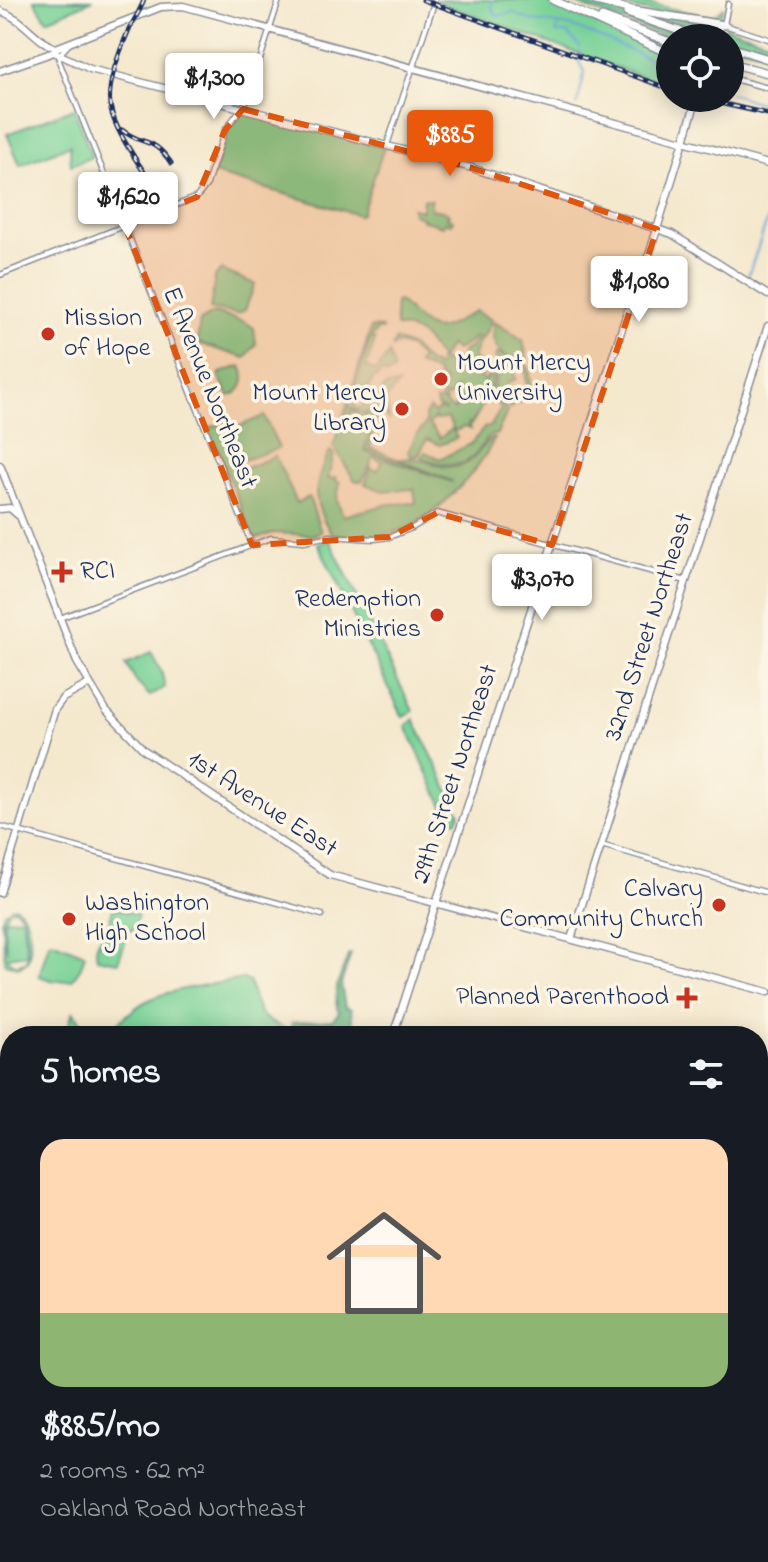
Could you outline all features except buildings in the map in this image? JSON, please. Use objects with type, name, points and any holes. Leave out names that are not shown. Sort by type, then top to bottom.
[{"type":"highway","points":[[554,0],[656,37]]},
{"type":"highway","points":[[554,0],[656,47]]},
{"type":"highway","points":[[592,0],[632,10],[720,22]]},
{"type":"highway","points":[[592,0],[660,24]]},
{"type":"highway","points":[[744,51],[768,57]]},
{"type":"highway","points":[[744,67],[768,73]]},
{"type":"main road","points":[[0,11],[19,19],[47,44],[56,48],[172,5],[768,164]]},
{"type":"main road","points":[[45,53],[47,44]]},
{"type":"main road","points":[[0,71],[45,53],[64,56],[90,69],[472,168],[680,237],[768,295]]},
{"type":"main road","name":"29th Street Northeast","points":[[396,1026],[694,112]]},
{"type":"main road","name":"32nd Street Northeast","points":[[571,939],[768,326]]},
{"type":"main road","name":"1st Avenue East","points":[[0,465],[89,684],[114,720],[144,750],[323,871],[768,992]]},
{"type":"main road","points":[[0,508],[15,503]]},
{"type":"main road","points":[[0,508],[10,508],[21,518]]},
{"type":"main road","points":[[0,893],[57,706],[68,695],[89,684]]},
{"type":"street","points":[[0,275],[197,197],[207,184],[225,130],[243,109],[279,0]]},
{"type":"street","points":[[387,145],[435,0]]},
{"type":"street","points":[[729,2],[720,22],[768,39]]},
{"type":"street","points":[[64,56],[68,44]]},
{"type":"street","name":"E Avenue Northeast","points":[[64,56],[59,61],[252,545]]},
{"type":"street","points":[[744,82],[768,88]]},
{"type":"street","points":[[233,106],[236,117]]},
{"type":"street","points":[[60,618],[273,537],[304,541],[330,536],[362,539],[389,537],[437,513],[686,581]]},
{"type":"street","points":[[0,826],[322,915]]},
{"type":"street","points":[[601,845],[768,893]]},
{"type":"highlighted area","points":[[243,109],[472,168],[657,229],[552,545],[437,513],[389,537],[252,545],[125,226],[197,197],[225,130]]},
{"type":"green space","points":[[34,0],[93,0],[47,20]]},
{"type":"green space","points":[[543,0],[656,50],[656,82],[436,2]]},
{"type":"green space","points":[[565,0],[579,0],[656,27],[656,33]]},
{"type":"green space","points":[[602,0],[644,4],[712,17],[724,7],[718,20],[713,21],[641,10]]},
{"type":"green space","points":[[641,15],[717,24],[670,24]]},
{"type":"green space","points":[[744,33],[768,41],[768,53],[744,47]]},
{"type":"green space","points":[[74,108],[92,157],[71,165],[70,145],[20,165],[7,134]]},
{"type":"green space","points":[[244,111],[384,147],[362,213],[359,215],[214,174],[225,134]]},
{"type":"green space","points":[[423,199],[431,200],[431,209],[447,212],[447,218],[453,220],[451,224],[444,222],[443,226],[413,214],[412,208],[422,210]]},
{"type":"green space","points":[[221,270],[255,284],[245,310],[238,314],[210,309],[215,277]]},
{"type":"green space","points":[[399,301],[419,321],[434,328],[449,325],[475,311],[492,320],[483,338],[474,336],[469,343],[456,350],[450,345],[441,359],[418,333],[396,327],[395,302]]},
{"type":"green space","points":[[214,313],[245,322],[254,328],[256,344],[245,358],[197,343],[200,321]]},
{"type":"green space","points":[[495,322],[523,340],[527,359],[511,358],[499,350],[493,338]]},
{"type":"green space","points":[[371,327],[382,330],[378,330],[369,341],[349,404],[360,413],[352,411],[343,420],[336,440]]},
{"type":"green space","points":[[371,337],[375,340],[366,367],[376,371],[389,354],[394,370],[387,375],[383,372],[373,379],[369,388],[361,387],[355,407],[363,406],[366,389],[378,397],[385,387],[399,384],[386,399],[389,419],[377,409],[364,413],[371,417],[365,451],[453,482],[398,459],[413,458],[447,467],[460,466],[495,438],[482,461],[460,487],[413,525],[368,537],[332,534],[320,512],[316,493],[330,451],[334,454],[328,479],[336,478],[340,482],[337,499],[343,516],[389,504],[416,503],[414,489],[383,491],[365,484],[371,468],[377,471],[383,462],[374,458],[362,481],[355,481],[333,446],[343,420],[352,411],[360,413],[349,404]]},
{"type":"green space","points":[[395,340],[413,347],[427,362],[437,367],[440,359],[460,361],[463,351],[470,348],[475,340],[480,340],[473,357],[483,374],[480,378],[484,381],[489,376],[493,377],[492,384],[487,387],[494,387],[496,375],[491,365],[497,367],[500,363],[495,357],[498,353],[517,363],[512,369],[516,379],[507,383],[508,396],[527,396],[525,364],[529,368],[533,399],[510,408],[503,399],[487,398],[471,425],[468,424],[470,429],[464,427],[455,431],[447,418],[436,420],[435,417],[429,425],[440,438],[452,429],[457,438],[440,445],[427,439],[418,456],[411,456],[408,452],[426,423],[425,416],[429,409],[435,413],[439,409],[446,411],[437,406],[436,401],[439,402],[441,398],[454,410],[460,399],[464,400],[453,396],[457,387],[448,398],[442,396],[440,390],[445,380],[437,378],[438,373],[417,364],[421,358],[410,348],[398,344],[392,348]]},
{"type":"green space","points":[[241,366],[243,385],[238,392],[229,396],[220,373]]},
{"type":"green space","points":[[496,401],[503,403],[507,412],[497,434],[488,438],[473,457],[452,465],[421,457],[425,452],[440,459],[471,444],[485,427],[490,427],[501,409]]},
{"type":"green space","points":[[373,409],[379,412],[370,448],[453,482],[364,451],[373,418],[363,414]]},
{"type":"green space","points":[[264,416],[279,448],[244,460],[232,429]]},
{"type":"green space","points":[[225,423],[243,469],[275,456],[297,503],[309,497],[321,532],[312,535],[274,533],[254,539],[208,428]]},
{"type":"green space","points":[[329,539],[413,711],[403,717],[318,544]]},
{"type":"green space","points":[[151,652],[161,670],[165,687],[150,696],[137,683],[126,663]]},
{"type":"green space","points":[[414,719],[460,814],[457,821],[449,819],[406,726]]},
{"type":"green space","points":[[14,906],[24,915],[30,939],[27,962],[18,967],[5,963],[3,933],[7,952],[5,919],[22,917],[27,954],[7,957],[13,963],[26,961],[28,952],[23,916],[14,908],[9,910]]},
{"type":"green space","points":[[113,908],[138,915],[133,931],[109,924]]},
{"type":"green space","points":[[110,933],[119,934],[126,940],[118,962],[97,958],[98,942]]},
{"type":"green space","points":[[52,941],[85,954],[72,980],[54,981],[39,976]]},
{"type":"green space","points":[[351,954],[341,984],[345,1007],[351,1009],[353,1026],[291,1026],[292,1023],[332,1020],[339,1013],[336,991],[348,955]]},
{"type":"green space","points":[[244,979],[249,982],[263,1016],[280,1026],[113,1026],[145,1002],[180,990]]},
{"type":"green space","points":[[73,1012],[84,1026],[68,1026]]},
{"type":"waterway","points":[[492,0],[492,10],[498,16],[513,12],[528,19],[571,26],[656,62]]},
{"type":"waterway","points":[[558,26],[556,33],[567,33],[580,47]]},
{"type":"waterway","points":[[577,59],[585,71],[577,105]]},
{"type":"waterway","points":[[744,98],[768,106]]},
{"type":"waterway","points":[[748,276],[768,218]]},
{"type":"railway","points":[[144,0],[116,62],[110,105],[123,138],[157,192]]},
{"type":"railway","points":[[423,0],[656,84]]},
{"type":"railway","points":[[744,109],[768,114]]},
{"type":"railway","points":[[122,130],[159,149],[171,163]]},
{"type":"place","name":"Mission of Hope","points":[[48,334]]},
{"type":"place","name":"Mount Mercy University","points":[[441,379]]},
{"type":"place","name":"Mount Mercy Library","points":[[402,409]]},
{"type":"place","name":"RCI","points":[[62,572]]},
{"type":"place","name":"Redemption Ministries","points":[[437,615]]},
{"type":"place","name":"Calvary Community Church","points":[[719,905]]},
{"type":"place","name":"Washington High School","points":[[69,919]]},
{"type":"place","name":"Planned Parenthood","points":[[687,998]]}]
